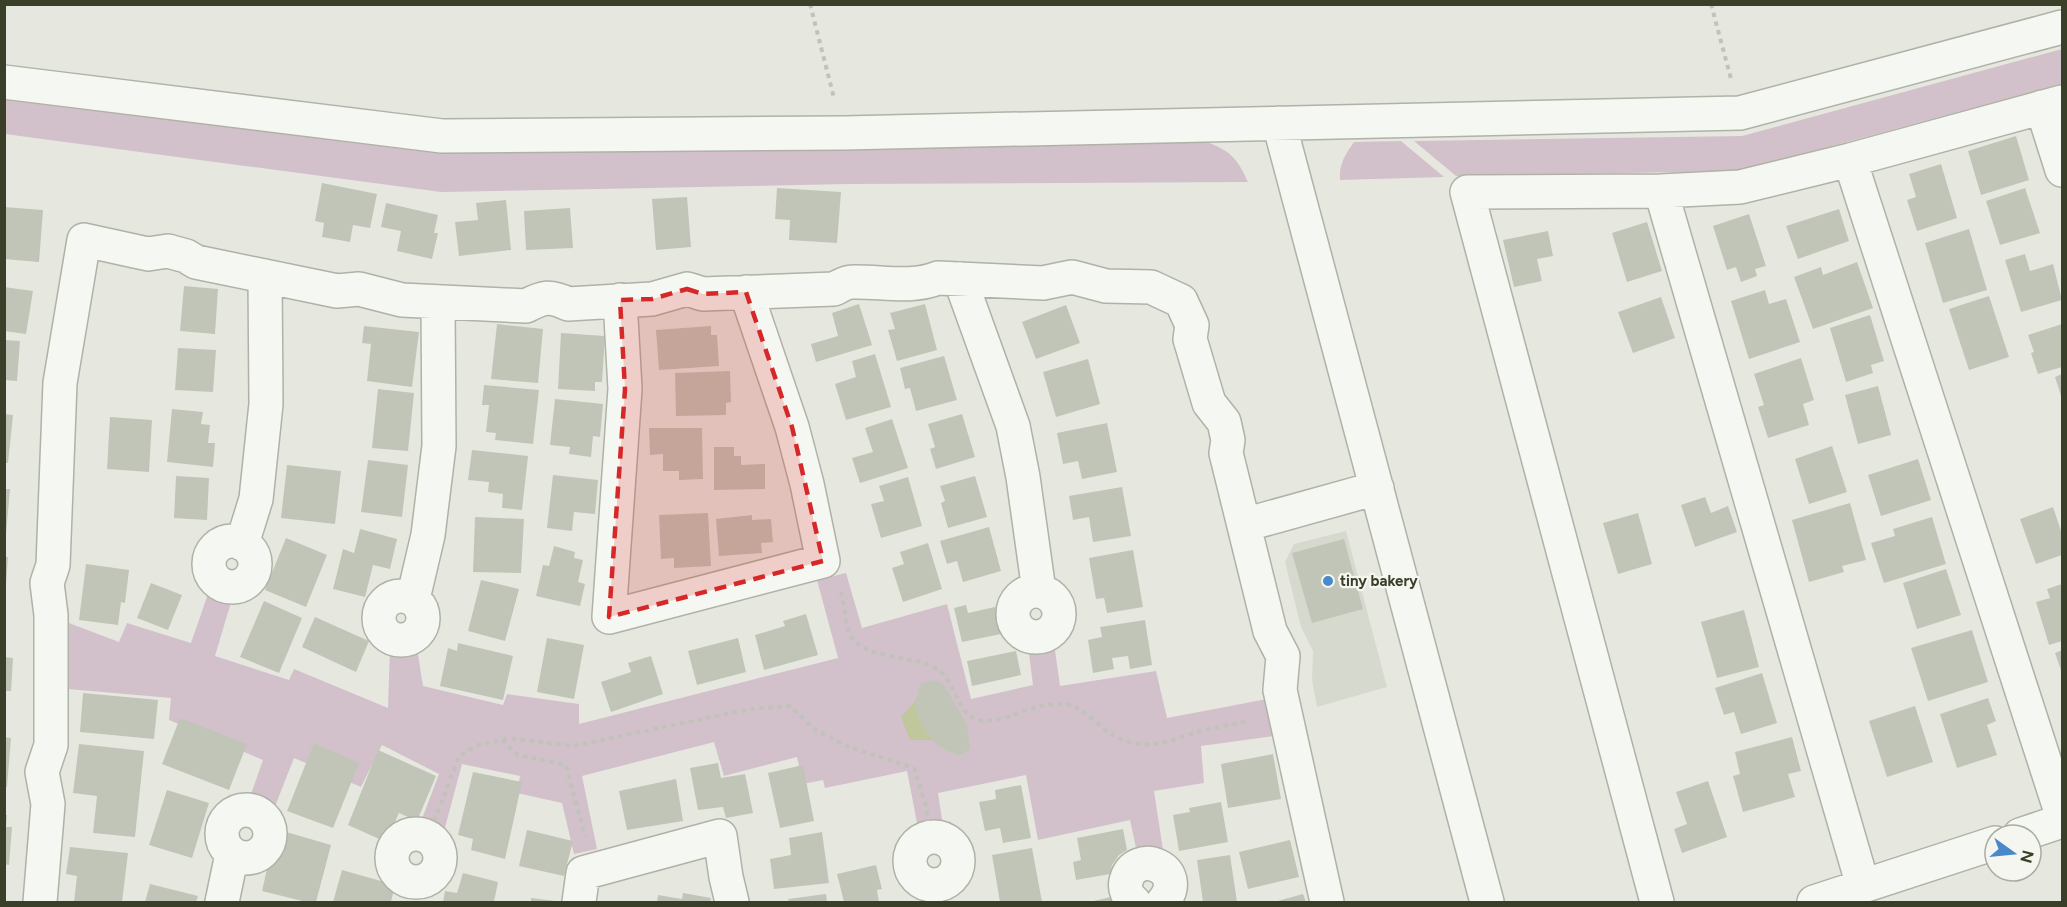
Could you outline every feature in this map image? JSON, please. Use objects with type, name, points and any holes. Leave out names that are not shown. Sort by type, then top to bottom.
[{"type":"street","points":[[4,82],[442,136],[844,133],[1740,113],[2062,27]]},
{"type":"street","points":[[1657,903],[1467,192],[1661,191],[1740,187],[1850,160],[2052,104],[2062,170]]},
{"type":"street","points":[[1279,123],[1377,488],[1479,901]]},
{"type":"street","points":[[1850,160],[2062,815]]},
{"type":"street","points":[[1661,191],[1863,886]]},
{"type":"street","points":[[40,903],[48,804],[42,772],[51,745],[51,615],[47,583],[53,565],[60,383],[84,240],[148,254],[168,251],[186,256],[196,262],[337,291],[358,289],[402,300],[526,306],[542,297],[558,299],[568,304],[652,299],[687,289],[703,294],[834,289],[850,282],[925,283],[938,278],[1043,282],[1072,277],[1106,286],[1150,286],[1181,301],[1192,325],[1190,339],[1209,403],[1224,422],[1228,440],[1226,453],[1270,631],[1283,656],[1280,690],[1327,903]]},
{"type":"street","points":[[242,544],[256,499],[266,404],[265,276]]},
{"type":"street","points":[[960,279],[1013,426],[1023,477],[1039,591]]},
{"type":"street","points":[[620,300],[625,389],[609,617],[824,561],[792,427],[747,292]]},
{"type":"street","points":[[412,599],[428,535],[439,446],[438,302]]},
{"type":"street","points":[[1244,525],[1377,488]]},
{"type":"street","points":[[2043,827],[2062,821]]},
{"type":"street","points":[[401,891],[392,859],[396,844],[409,836],[417,835],[428,838]]},
{"type":"street","points":[[579,903],[583,873],[720,836],[732,903]]},
{"type":"street","points":[[929,838],[916,845],[910,859],[913,873],[933,894]]},
{"type":"street","points":[[1814,903],[1983,847]]},
{"type":"street","points":[[222,903],[232,854]]},
{"type":"street","points":[[1134,903],[1127,892],[1127,880],[1136,867],[1150,863],[1159,866],[1169,877],[1171,890],[1163,903]]},
{"type":"path","points":[[810,4],[844,133]]},
{"type":"path","points":[[1711,4],[1740,113]]},
{"type":"path","points":[[824,561],[837,575],[850,633],[860,646],[871,651],[918,661],[940,670],[948,680],[963,709],[975,718],[988,721],[1052,704],[1072,705],[1108,733],[1127,742],[1146,744],[1162,743],[1201,731],[1285,713]]},
{"type":"path","points":[[428,838],[459,756],[475,746],[510,738],[573,746],[750,709],[790,706],[814,729],[849,747],[914,768],[926,806],[929,838]]},
{"type":"path","points":[[502,740],[518,755],[566,765],[594,870]]},
{"type":"highlighted area","points":[[687,289],[703,294],[746,292],[792,427],[823,561],[609,617],[625,389],[620,300],[652,299]]},
{"type":"shaded area","points":[[2062,49],[2062,84],[1739,171],[1456,176],[1414,141],[1742,136]]},
{"type":"shaded area","points":[[5,97],[467,152],[1204,141],[1226,151],[1236,160],[1248,182],[849,184],[441,192],[5,134]]},
{"type":"shaded area","points":[[1401,141],[1444,177],[1340,180],[1343,160],[1354,142]]},
{"type":"shaded area","points":[[1346,531],[1387,687],[1317,707],[1312,680],[1313,651],[1301,627],[1285,562],[1294,544]]},
{"type":"shaded area","points":[[846,573],[862,628],[947,604],[971,699],[1033,685],[1028,646],[1045,646],[1054,643],[1060,686],[1156,671],[1167,718],[1267,699],[1274,736],[1201,746],[1204,783],[1154,791],[1163,850],[1150,847],[1136,848],[1130,820],[1038,840],[1026,775],[938,793],[943,826],[931,825],[918,828],[907,771],[825,788],[823,780],[803,784],[797,757],[724,776],[714,742],[582,776],[597,849],[574,854],[562,803],[517,793],[520,776],[462,764],[443,835],[420,824],[439,774],[382,745],[361,787],[294,758],[274,809],[250,797],[263,760],[169,720],[171,698],[68,689],[69,623],[119,642],[127,623],[191,643],[209,591],[232,599],[215,656],[289,680],[294,669],[388,708],[390,648],[399,651],[417,648],[423,686],[503,705],[507,694],[579,704],[579,724],[838,658],[817,580]]},
{"type":"shaded area","points":[[916,700],[921,722],[934,740],[910,740],[901,717]]},
{"type":"building","points":[[2016,136],[2029,180],[1981,195],[1968,151]]},
{"type":"building","points":[[1941,164],[1957,218],[1917,231],[1907,200],[1916,197],[1909,174]]},
{"type":"building","points":[[322,183],[377,194],[370,228],[353,225],[350,242],[322,237],[324,223],[315,221]]},
{"type":"building","points":[[777,188],[841,192],[837,243],[789,240],[790,220],[775,219]]},
{"type":"building","points":[[2025,188],[2040,233],[2000,245],[1986,201]]},
{"type":"building","points":[[687,197],[691,247],[656,250],[652,199]]},
{"type":"building","points":[[506,200],[511,250],[459,256],[455,222],[478,220],[476,203]]},
{"type":"building","points":[[386,203],[438,215],[434,233],[438,233],[432,259],[397,251],[401,231],[381,227]]},
{"type":"building","points":[[4,207],[43,210],[39,262],[4,259]]},
{"type":"building","points":[[570,208],[573,248],[526,250],[524,211]]},
{"type":"building","points":[[1839,209],[1849,241],[1798,259],[1786,226]]},
{"type":"building","points":[[1749,214],[1766,266],[1755,269],[1757,276],[1741,282],[1736,267],[1727,270],[1713,226]]},
{"type":"building","points":[[1647,222],[1662,271],[1627,282],[1612,233]]},
{"type":"building","points":[[1969,229],[1987,290],[1943,303],[1925,243]]},
{"type":"building","points":[[1548,231],[1553,256],[1537,259],[1542,281],[1514,287],[1503,240]]},
{"type":"building","points":[[2025,254],[2030,271],[2053,264],[2062,300],[2021,312],[2005,260]]},
{"type":"building","points":[[1857,262],[1873,308],[1813,329],[1794,277],[1821,267],[1823,275]]},
{"type":"building","points":[[184,286],[218,289],[215,334],[180,331]]},
{"type":"building","points":[[4,287],[33,291],[26,334],[4,331]]},
{"type":"building","points":[[1765,290],[1769,304],[1786,299],[1800,342],[1749,359],[1731,301]]},
{"type":"building","points":[[1989,296],[2009,357],[1969,370],[1949,309]]},
{"type":"building","points":[[1661,297],[1675,338],[1633,353],[1618,312]]},
{"type":"building","points":[[859,304],[872,345],[816,362],[811,344],[838,336],[832,313]]},
{"type":"building","points":[[925,304],[937,350],[897,361],[888,330],[895,329],[890,313]]},
{"type":"building","points":[[1066,305],[1080,343],[1036,359],[1022,322]]},
{"type":"building","points":[[1870,315],[1884,361],[1871,365],[1873,373],[1846,382],[1830,328]]},
{"type":"building","points":[[497,324],[543,329],[538,383],[491,379]]},
{"type":"building","points":[[2062,324],[2062,367],[2038,374],[2028,335]]},
{"type":"building","points":[[364,326],[419,332],[412,387],[367,381],[371,344],[362,343]]},
{"type":"building","points":[[711,326],[711,335],[717,335],[719,366],[659,370],[656,330]]},
{"type":"building","points":[[561,333],[605,336],[602,382],[595,382],[595,391],[558,389]]},
{"type":"building","points":[[4,340],[20,341],[17,381],[4,380]]},
{"type":"building","points":[[178,348],[216,350],[213,392],[175,390]]},
{"type":"building","points":[[875,354],[891,407],[846,420],[835,384],[856,377],[852,361]]},
{"type":"building","points":[[944,356],[957,400],[916,411],[910,388],[905,389],[900,368]]},
{"type":"building","points":[[1801,358],[1814,400],[1803,404],[1809,425],[1768,438],[1758,407],[1764,405],[1754,374]]},
{"type":"building","points":[[1088,359],[1100,404],[1056,417],[1043,372]]},
{"type":"building","points":[[730,371],[731,402],[726,403],[726,415],[676,416],[675,373]]},
{"type":"building","points":[[2062,374],[2062,399],[2055,377]]},
{"type":"building","points":[[484,385],[539,390],[533,444],[495,440],[496,433],[486,432],[489,405],[482,405]]},
{"type":"building","points":[[1878,386],[1891,435],[1858,444],[1845,395]]},
{"type":"building","points":[[378,389],[414,393],[408,451],[372,448]]},
{"type":"building","points":[[555,399],[603,404],[600,437],[593,436],[591,457],[569,454],[570,447],[550,445]]},
{"type":"building","points":[[172,409],[203,412],[201,424],[210,425],[208,443],[215,443],[213,467],[167,462]]},
{"type":"building","points":[[4,414],[13,415],[8,463],[4,463]]},
{"type":"building","points":[[962,414],[975,457],[936,469],[930,449],[935,447],[928,424]]},
{"type":"building","points":[[110,417],[152,420],[149,472],[107,469]]},
{"type":"building","points":[[892,419],[908,468],[860,483],[852,458],[873,452],[865,428]]},
{"type":"building","points":[[1107,423],[1117,472],[1082,479],[1078,461],[1063,464],[1057,433]]},
{"type":"building","points":[[649,428],[702,428],[703,479],[679,480],[679,471],[663,471],[663,454],[650,455]]},
{"type":"building","points":[[1832,446],[1847,492],[1809,504],[1795,459]]},
{"type":"building","points":[[714,447],[734,447],[734,456],[741,456],[741,465],[765,464],[765,489],[714,490]]},
{"type":"building","points":[[472,450],[528,456],[522,510],[502,508],[503,494],[488,492],[489,482],[468,480]]},
{"type":"building","points":[[1918,459],[1931,500],[1881,516],[1868,475]]},
{"type":"building","points":[[368,460],[408,465],[402,517],[361,512]]},
{"type":"building","points":[[287,465],[341,471],[335,524],[281,518]]},
{"type":"building","points":[[553,475],[598,480],[595,514],[574,512],[572,531],[547,528]]},
{"type":"building","points":[[176,476],[209,478],[207,520],[174,518]]},
{"type":"building","points":[[975,476],[987,517],[948,528],[941,503],[945,501],[940,486]]},
{"type":"building","points":[[908,477],[922,526],[881,538],[871,504],[884,501],[879,486]]},
{"type":"building","points":[[1122,487],[1131,536],[1093,542],[1089,517],[1073,520],[1069,496]]},
{"type":"building","points":[[4,489],[10,489],[6,535],[4,535]]},
{"type":"building","points":[[1705,497],[1711,513],[1728,506],[1737,532],[1695,547],[1681,505]]},
{"type":"building","points":[[1850,503],[1866,560],[1842,566],[1844,572],[1809,582],[1792,520]]},
{"type":"building","points":[[2053,507],[2062,534],[2062,555],[2036,564],[2020,519]]},
{"type":"building","points":[[708,513],[711,566],[674,568],[674,558],[661,559],[659,515]]},
{"type":"building","points":[[1638,513],[1652,564],[1618,574],[1603,523]]},
{"type":"building","points":[[752,515],[752,520],[771,519],[773,542],[761,543],[762,553],[719,556],[716,519]]},
{"type":"building","points":[[475,517],[524,519],[521,573],[473,572]]},
{"type":"building","points":[[1932,517],[1946,564],[1884,583],[1871,543],[1895,536],[1893,529]]},
{"type":"building","points":[[989,527],[1001,571],[963,582],[957,561],[947,564],[940,541]]},
{"type":"building","points":[[360,529],[397,539],[390,569],[373,565],[365,597],[333,589],[343,549],[354,553]]},
{"type":"building","points":[[286,538],[327,555],[306,607],[265,590]]},
{"type":"building","name":"tiny bakery","points":[[1344,539],[1363,609],[1312,623],[1292,553]]},
{"type":"building","points":[[928,543],[942,589],[903,602],[892,568],[904,564],[900,552]]},
{"type":"building","points":[[554,546],[575,552],[574,558],[583,560],[578,582],[585,584],[580,606],[536,596],[543,565],[549,566]]},
{"type":"building","points":[[1133,550],[1143,607],[1107,613],[1104,598],[1096,599],[1089,558]]},
{"type":"building","points":[[4,557],[8,557],[6,584],[4,584]]},
{"type":"building","points":[[86,564],[129,570],[125,603],[121,602],[118,625],[79,620]]},
{"type":"building","points":[[1946,569],[1961,615],[1917,629],[1903,583]]},
{"type":"building","points":[[481,580],[519,589],[505,641],[468,631]]},
{"type":"building","points":[[151,583],[182,595],[168,630],[137,618]]},
{"type":"building","points":[[2062,584],[2062,641],[2049,645],[2036,602],[2050,598],[2047,589]]},
{"type":"building","points":[[264,601],[302,618],[279,673],[240,657]]},
{"type":"building","points":[[966,605],[968,613],[995,607],[1001,634],[962,642],[954,608]]},
{"type":"building","points":[[1744,610],[1759,667],[1717,678],[1701,622]]},
{"type":"building","points":[[806,614],[818,655],[764,670],[755,635],[785,626],[783,621]]},
{"type":"building","points":[[315,617],[369,641],[356,672],[302,647]]},
{"type":"building","points":[[1145,620],[1152,665],[1130,669],[1128,656],[1112,658],[1114,669],[1093,673],[1088,640],[1102,637],[1100,627]]},
{"type":"building","points":[[1972,630],[1988,682],[1928,701],[1911,648]]},
{"type":"building","points":[[547,638],[584,645],[574,699],[537,692]]},
{"type":"building","points":[[738,638],[746,672],[697,685],[688,651]]},
{"type":"building","points":[[458,643],[513,656],[503,700],[440,686],[448,648],[457,651]]},
{"type":"building","points":[[2062,650],[2062,673],[2055,653]]},
{"type":"building","points":[[1016,651],[1021,675],[972,686],[967,661]]},
{"type":"building","points":[[651,656],[663,694],[611,712],[601,682],[631,672],[628,663]]},
{"type":"building","points":[[4,657],[13,658],[11,691],[4,691]]},
{"type":"building","points":[[1762,673],[1777,723],[1741,734],[1734,712],[1724,715],[1715,688]]},
{"type":"building","points":[[932,680],[940,682],[946,688],[967,725],[970,749],[964,754],[957,755],[938,746],[925,731],[916,711],[920,684]]},
{"type":"building","points":[[83,693],[158,700],[154,739],[80,732]]},
{"type":"building","points":[[1988,698],[1996,721],[1987,725],[1997,755],[1957,768],[1940,714]]},
{"type":"building","points":[[1915,706],[1933,762],[1887,777],[1869,721]]},
{"type":"building","points":[[180,718],[247,744],[229,790],[162,764]]},
{"type":"building","points":[[4,737],[11,738],[7,787],[4,787]]},
{"type":"building","points":[[1792,737],[1801,771],[1788,774],[1795,797],[1743,812],[1733,776],[1740,774],[1735,752]]},
{"type":"building","points":[[314,743],[359,763],[333,828],[287,811]]},
{"type":"building","points":[[79,744],[144,751],[135,837],[93,833],[97,796],[73,793]]},
{"type":"building","points":[[378,750],[436,776],[417,821],[399,813],[386,842],[348,825]]},
{"type":"building","points":[[1273,754],[1281,799],[1228,808],[1221,764]]},
{"type":"building","points":[[718,763],[721,778],[745,774],[753,813],[726,818],[723,807],[698,810],[690,768]]},
{"type":"building","points":[[803,765],[814,821],[780,828],[768,773]]},
{"type":"building","points":[[473,772],[522,782],[505,859],[471,850],[473,839],[458,835]]},
{"type":"building","points":[[676,779],[683,821],[627,830],[619,791]]},
{"type":"building","points":[[1708,781],[1727,837],[1682,853],[1674,829],[1687,824],[1676,792]]},
{"type":"building","points":[[1021,785],[1031,838],[1003,843],[1000,828],[985,831],[979,802],[996,799],[995,790]]},
{"type":"building","points":[[167,790],[209,803],[192,858],[149,845]]},
{"type":"building","points":[[1221,802],[1228,842],[1179,851],[1173,815],[1190,812],[1189,808]]},
{"type":"building","points":[[4,815],[7,815],[6,827],[12,827],[9,865],[4,864]]},
{"type":"building","points":[[276,829],[331,845],[316,902],[306,902],[262,891]]},
{"type":"building","points":[[1123,829],[1127,850],[1119,855],[1112,865],[1110,874],[1076,880],[1073,862],[1081,860],[1077,838]]},
{"type":"building","points":[[527,830],[573,841],[564,876],[519,866]]},
{"type":"building","points":[[822,832],[829,883],[774,889],[770,859],[791,855],[789,838]]},
{"type":"building","points":[[1290,840],[1299,877],[1248,889],[1239,852]]},
{"type":"building","points":[[70,847],[128,853],[122,902],[74,902],[77,876],[66,874]]},
{"type":"building","points":[[1032,848],[1042,902],[1000,902],[992,855]]},
{"type":"building","points":[[1230,855],[1237,902],[1203,902],[1197,860]]},
{"type":"building","points":[[876,865],[882,889],[877,890],[879,902],[844,902],[837,874]]},
{"type":"building","points":[[342,870],[395,885],[391,902],[333,902]]},
{"type":"building","points":[[463,873],[498,882],[494,902],[443,902],[445,891],[457,893]]},
{"type":"building","points":[[150,884],[198,896],[196,902],[145,902]]},
{"type":"building","points":[[683,893],[711,898],[710,902],[657,902],[658,895],[682,899]]},
{"type":"building","points":[[826,894],[827,902],[789,902],[788,899]]},
{"type":"building","points":[[1303,894],[1306,902],[1274,902]]},
{"type":"building","points":[[1111,897],[1112,902],[1089,902]]},
{"type":"building","points":[[531,898],[555,901],[555,902],[531,902]]},
{"type":"place","name":"tiny bakery","points":[[1328,581]]}]
